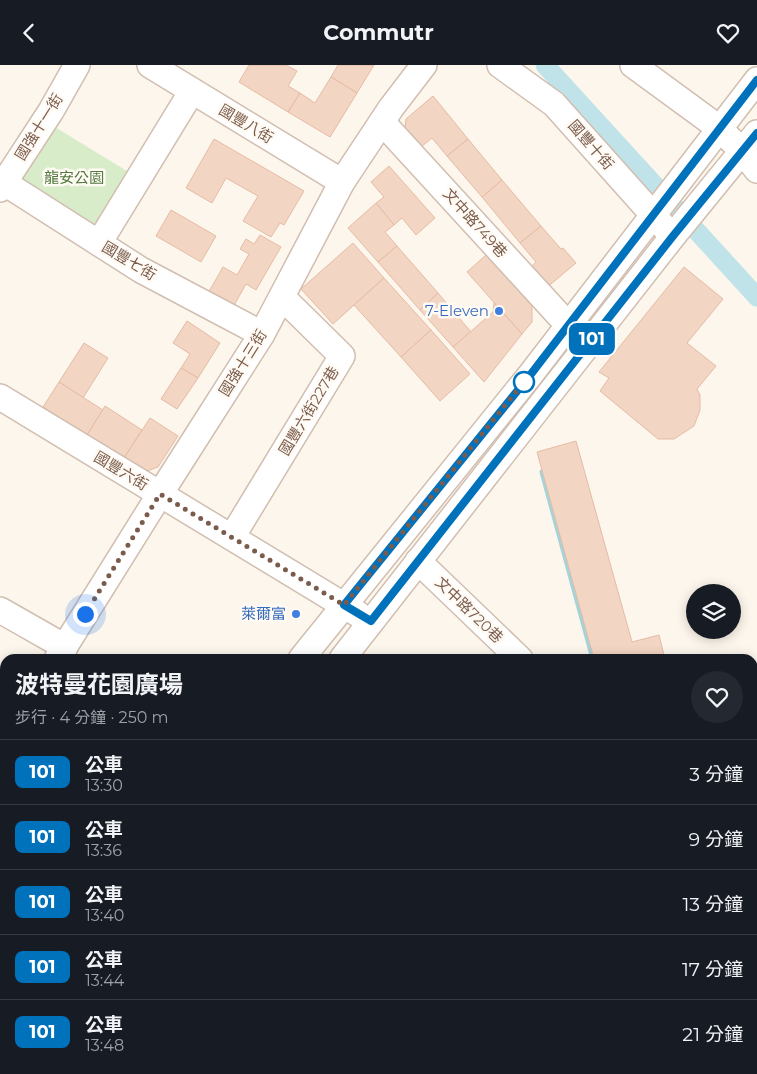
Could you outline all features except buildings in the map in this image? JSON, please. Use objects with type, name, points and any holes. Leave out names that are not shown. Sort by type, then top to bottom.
[{"type":"street","name":"國強十一街","points":[[1,184],[51,111],[77,65]]},
{"type":"street","name":"國豐八街","points":[[150,65],[342,182]]},
{"type":"street","name":"國強十三街","points":[[61,653],[262,334],[342,182],[382,122],[424,65]]},
{"type":"street","name":"國豐十街","points":[[500,65],[554,104],[652,215],[673,235]]},
{"type":"street","points":[[526,65],[554,104]]},
{"type":"street","points":[[346,654],[673,235],[710,191],[752,152],[634,65]]},
{"type":"street","points":[[305,654],[531,374],[757,80]]},
{"type":"street","points":[[99,243],[192,91]]},
{"type":"street","name":"文中路749巷","points":[[382,122],[568,325]]},
{"type":"street","name":"國豐七街","points":[[1,184],[141,270],[262,334]]},
{"type":"street","name":"國豐六街227巷","points":[[232,537],[342,356],[282,297]]},
{"type":"street","points":[[531,374],[552,391]]},
{"type":"street","name":"國豐六街","points":[[0,397],[371,621]]},
{"type":"street","name":"文中路720巷","points":[[418,561],[515,654]]},
{"type":"street","points":[[0,610],[61,653]]},
{"type":"green space","name":"龍安公園","points":[[50,124],[127,171],[94,230],[16,180]]},
{"type":"waterway","points":[[545,65],[757,297]]},
{"type":"waterway","points":[[542,472],[592,654]]},
{"type":"bus line","name":"101","points":[[757,80],[531,374],[344,605],[371,621],[673,236],[757,133]]},
{"type":"place","name":"7-Eleven","points":[[499,311]]},
{"type":"place","name":"萊爾富","points":[[296,614]]},
{"type":"route","points":[[85,614],[160,494],[344,605],[524,382]]}]
